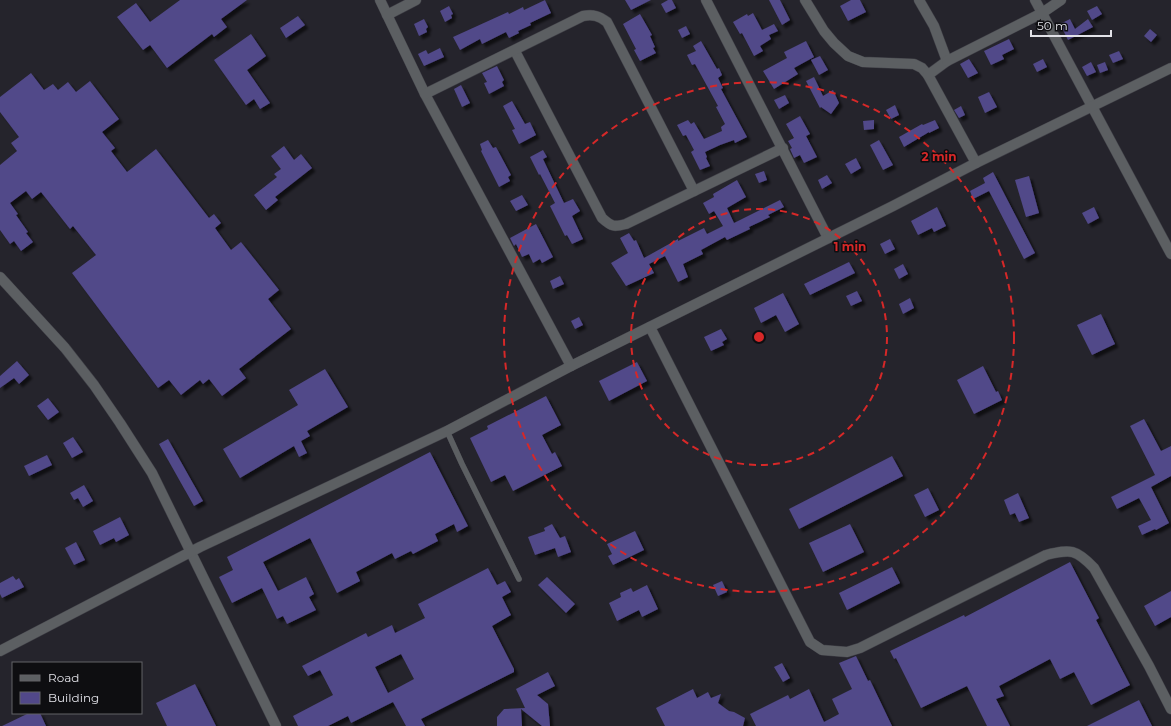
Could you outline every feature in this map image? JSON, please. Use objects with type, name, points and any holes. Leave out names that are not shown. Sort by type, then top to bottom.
[{"type":"street","points":[[380,0],[425,94],[571,366]]},
{"type":"street","points":[[387,14],[416,0]]},
{"type":"street","points":[[706,0],[828,238]]},
{"type":"street","points":[[805,0],[824,31],[848,56],[864,62],[914,64],[922,68],[928,75],[976,163]]},
{"type":"street","points":[[919,0],[934,26],[947,61]]},
{"type":"street","points":[[1035,0],[1171,254]]},
{"type":"street","points":[[928,75],[947,61],[1042,13],[1061,0]]},
{"type":"street","points":[[425,94],[515,51],[583,16],[591,15],[600,17],[607,22],[694,191]]},
{"type":"street","points":[[515,51],[602,218],[609,225],[616,227],[626,224],[783,148]]},
{"type":"street","points":[[0,651],[191,552],[447,431],[571,366],[893,206],[976,163],[1171,68]]},
{"type":"street","points":[[0,276],[65,348],[98,392],[152,473],[276,726]]},
{"type":"street","points":[[650,327],[810,642],[822,650],[847,652],[860,648],[1046,555],[1073,551],[1084,558],[1094,568],[1149,666],[1171,709]]},
{"type":"lane","points":[[447,431],[520,580]]},
{"type":"building","points":[[180,0],[247,0],[221,19],[227,27],[214,37],[212,34],[167,68],[150,45],[143,50],[117,17],[136,3],[150,22]]},
{"type":"building","points":[[545,0],[551,13],[530,23],[531,25],[518,31],[519,33],[509,38],[506,32],[482,44],[480,39],[460,50],[453,37],[508,12],[509,14],[523,7],[524,10]]},
{"type":"building","points":[[625,0],[651,0],[631,10]]},
{"type":"building","points":[[668,0],[672,0],[676,8],[666,13],[661,4]]},
{"type":"building","points":[[769,0],[780,0],[790,20],[782,25]]},
{"type":"building","points":[[851,0],[860,0],[866,12],[848,21],[840,6]]},
{"type":"building","points":[[449,6],[453,14],[451,15],[452,18],[445,22],[440,11]]},
{"type":"building","points":[[1097,6],[1102,14],[1092,20],[1087,11]]},
{"type":"building","points":[[753,13],[762,30],[774,24],[778,31],[769,35],[771,39],[760,46],[763,51],[754,56],[742,33],[740,34],[733,22],[747,14],[748,16]]},
{"type":"building","points":[[640,14],[652,35],[650,36],[656,53],[640,61],[634,50],[636,49],[623,24]]},
{"type":"building","points":[[298,16],[305,25],[286,38],[280,28]]},
{"type":"building","points":[[424,19],[428,27],[426,29],[427,32],[419,36],[414,24]]},
{"type":"building","points":[[1070,19],[1075,29],[1088,19],[1093,27],[1068,40],[1060,24]]},
{"type":"building","points":[[686,26],[690,34],[682,38],[678,30]]},
{"type":"building","points":[[1150,29],[1157,35],[1151,42],[1144,36]]},
{"type":"building","points":[[251,34],[266,56],[247,70],[270,103],[260,109],[254,99],[246,105],[214,60]]},
{"type":"building","points":[[1009,39],[1014,49],[1002,55],[1004,59],[991,65],[984,51]]},
{"type":"building","points":[[701,41],[717,69],[719,68],[722,75],[718,78],[723,88],[721,89],[747,137],[735,143],[734,140],[705,152],[710,166],[700,170],[691,152],[694,150],[686,135],[683,136],[677,125],[688,120],[691,124],[694,122],[704,139],[722,131],[721,127],[725,124],[716,107],[718,106],[695,64],[692,65],[687,55],[696,51],[693,46]]},
{"type":"building","points":[[806,41],[814,57],[794,68],[798,74],[774,89],[763,71],[787,58],[784,52]]},
{"type":"building","points":[[440,48],[444,57],[424,66],[418,54],[426,50],[428,54]]},
{"type":"building","points":[[1119,51],[1123,59],[1113,63],[1109,55]]},
{"type":"building","points":[[820,56],[828,70],[819,75],[811,60]]},
{"type":"building","points":[[969,59],[978,73],[968,78],[960,64]]},
{"type":"building","points":[[1043,59],[1047,67],[1037,72],[1033,64]]},
{"type":"building","points":[[1091,62],[1096,72],[1087,76],[1082,67]]},
{"type":"building","points":[[1105,62],[1108,70],[1100,73],[1097,65]]},
{"type":"building","points":[[497,66],[504,80],[502,82],[504,86],[489,94],[484,83],[487,82],[482,73]]},
{"type":"building","points":[[31,73],[44,90],[53,84],[58,90],[68,82],[76,92],[90,81],[119,119],[102,132],[115,148],[111,151],[127,172],[156,149],[209,218],[214,214],[221,223],[215,228],[231,250],[241,242],[279,290],[268,299],[291,329],[239,369],[246,378],[222,396],[209,379],[203,384],[200,380],[181,395],[169,380],[158,388],[72,273],[96,255],[73,226],[70,229],[41,192],[32,199],[26,191],[10,203],[18,214],[16,215],[28,232],[26,233],[33,242],[21,251],[14,241],[10,244],[0,230],[0,165],[17,151],[11,143],[19,137],[0,112],[0,97]]},
{"type":"building","points":[[814,77],[823,96],[833,90],[839,103],[831,114],[821,107],[820,108],[806,81]]},
{"type":"building","points":[[461,85],[470,103],[462,107],[454,89]]},
{"type":"building","points":[[989,92],[997,107],[985,113],[978,97]]},
{"type":"building","points":[[785,95],[789,103],[779,109],[774,100]]},
{"type":"building","points":[[512,101],[525,124],[530,122],[536,135],[519,144],[512,130],[515,129],[503,106]]},
{"type":"building","points":[[895,105],[899,115],[891,119],[886,110]]},
{"type":"building","points":[[961,106],[965,115],[959,118],[954,110]]},
{"type":"building","points":[[800,116],[810,134],[806,136],[817,157],[804,163],[800,155],[794,158],[790,149],[792,148],[788,141],[794,138],[786,124]]},
{"type":"building","points":[[874,120],[874,129],[864,130],[863,121]]},
{"type":"building","points":[[935,120],[939,128],[929,132],[904,147],[899,137],[922,124],[923,125]]},
{"type":"building","points":[[488,140],[493,148],[496,147],[511,175],[508,177],[510,181],[499,187],[481,151],[480,144]]},
{"type":"building","points":[[879,140],[893,165],[883,170],[870,145]]},
{"type":"building","points":[[284,146],[294,160],[301,154],[312,168],[275,197],[278,200],[266,210],[254,195],[277,177],[274,174],[281,169],[271,156]]},
{"type":"building","points":[[543,150],[547,157],[543,159],[564,203],[573,199],[580,211],[572,216],[583,239],[572,244],[567,235],[565,236],[550,206],[555,203],[530,157]]},
{"type":"building","points":[[856,158],[861,168],[851,174],[845,164]]},
{"type":"building","points":[[764,171],[767,180],[759,183],[755,174]]},
{"type":"building","points":[[993,172],[1035,253],[1024,259],[989,191],[973,199],[970,191],[985,183],[983,178]]},
{"type":"building","points":[[827,175],[832,183],[822,189],[818,180]]},
{"type":"building","points":[[1029,176],[1039,213],[1026,217],[1015,180]]},
{"type":"building","points":[[737,180],[746,197],[727,208],[734,223],[780,200],[784,207],[768,215],[770,217],[749,227],[750,229],[727,240],[725,237],[701,250],[703,254],[683,264],[688,277],[678,282],[665,256],[649,264],[654,273],[626,286],[611,263],[628,253],[620,238],[629,233],[634,241],[636,240],[644,258],[678,239],[678,241],[704,228],[707,234],[723,226],[714,211],[709,214],[703,203],[714,197],[713,194]]},
{"type":"building","points":[[522,195],[528,205],[516,211],[510,201]]},
{"type":"building","points":[[937,207],[946,226],[934,232],[932,228],[918,235],[911,221]]},
{"type":"building","points":[[1094,207],[1099,218],[1088,224],[1082,213]]},
{"type":"building","points":[[536,224],[553,257],[542,263],[540,259],[533,263],[529,254],[522,257],[516,244],[514,246],[510,238]]},
{"type":"building","points":[[890,239],[895,249],[885,254],[880,244]]},
{"type":"building","points":[[849,262],[855,273],[810,295],[804,284]]},
{"type":"building","points":[[903,264],[908,274],[899,279],[894,269]]},
{"type":"building","points":[[560,276],[564,284],[553,289],[550,281]]},
{"type":"building","points":[[857,291],[862,301],[851,306],[846,296]]},
{"type":"building","points":[[783,293],[799,324],[785,332],[776,315],[761,323],[754,308]]},
{"type":"building","points":[[910,298],[914,308],[903,314],[899,304]]},
{"type":"building","points":[[1101,314],[1115,344],[1092,355],[1077,325]]},
{"type":"building","points":[[579,317],[583,325],[575,329],[571,321]]},
{"type":"building","points":[[721,329],[727,339],[722,342],[724,345],[711,351],[704,337]]},
{"type":"building","points":[[17,361],[29,375],[19,384],[14,378],[0,388],[0,376]]},
{"type":"building","points":[[637,362],[647,381],[609,401],[599,381]]},
{"type":"building","points":[[983,366],[996,392],[998,391],[1002,400],[974,414],[957,380]]},
{"type":"building","points":[[325,369],[348,407],[307,431],[310,436],[301,441],[307,453],[299,457],[294,446],[240,478],[223,449],[298,405],[289,390]]},
{"type":"building","points":[[546,396],[561,425],[542,435],[552,454],[555,452],[562,466],[513,491],[505,475],[491,482],[470,438],[488,429],[487,426]]},
{"type":"building","points":[[48,398],[59,412],[48,420],[37,406]]},
{"type":"building","points":[[1144,419],[1161,451],[1171,446],[1171,476],[1151,487],[1169,523],[1142,535],[1138,526],[1151,520],[1139,498],[1117,509],[1111,497],[1155,475],[1130,426]]},
{"type":"building","points":[[73,437],[83,452],[72,458],[63,443]]},
{"type":"building","points":[[168,439],[203,501],[194,506],[159,444]]},
{"type":"building","points":[[430,452],[468,526],[457,532],[454,524],[435,534],[438,541],[413,554],[411,551],[395,559],[392,553],[356,572],[360,581],[337,593],[310,538],[263,562],[278,591],[306,577],[314,594],[309,597],[316,610],[287,624],[283,616],[277,619],[262,588],[232,603],[219,577],[233,570],[227,557]]},
{"type":"building","points":[[47,455],[52,465],[29,476],[24,466]]},
{"type":"building","points":[[892,456],[903,476],[799,529],[789,509]]},
{"type":"building","points":[[84,485],[93,501],[83,507],[78,498],[74,500],[70,493]]},
{"type":"building","points":[[928,488],[939,510],[925,517],[914,495]]},
{"type":"building","points":[[1018,493],[1029,518],[1019,522],[1015,513],[1010,515],[1004,500]]},
{"type":"building","points":[[120,517],[129,535],[116,542],[114,538],[100,545],[93,531]]},
{"type":"building","points":[[552,524],[560,538],[565,536],[571,552],[558,557],[555,548],[535,555],[528,537],[545,531],[544,528]]},
{"type":"building","points":[[850,524],[864,552],[823,572],[809,543]]},
{"type":"building","points":[[635,531],[644,550],[613,565],[608,556],[612,554],[607,544]]},
{"type":"building","points":[[76,542],[85,560],[74,565],[65,548]]},
{"type":"building","points":[[1070,562],[1099,618],[1096,620],[1130,685],[1091,705],[1074,672],[1060,679],[1050,659],[999,686],[1004,696],[996,699],[1010,726],[987,726],[967,686],[921,708],[896,658],[894,659],[890,651],[964,615],[965,617]]},
{"type":"building","points":[[892,567],[900,583],[847,610],[839,593]]},
{"type":"building","points":[[488,568],[497,585],[505,581],[511,592],[502,597],[511,615],[492,626],[514,669],[514,672],[421,719],[425,726],[406,726],[393,702],[351,723],[348,716],[328,726],[298,726],[293,716],[333,695],[320,670],[308,676],[302,666],[366,633],[368,637],[392,625],[395,633],[425,618],[418,604]],"holes":[[[401,654],[414,679],[388,693],[375,667]]]},
{"type":"building","points":[[13,576],[16,580],[19,578],[24,587],[2,598],[0,594],[0,583]]},
{"type":"building","points":[[547,577],[575,604],[566,613],[538,585]]},
{"type":"building","points":[[722,581],[727,592],[718,596],[713,585]]},
{"type":"building","points":[[647,585],[658,609],[642,617],[639,610],[617,621],[609,603],[621,597],[620,593],[631,588],[633,592]]},
{"type":"building","points":[[1171,591],[1171,617],[1155,626],[1144,606]]},
{"type":"building","points":[[856,656],[868,681],[870,680],[892,726],[756,726],[750,714],[788,695],[790,699],[809,689],[824,722],[839,714],[832,699],[852,689],[839,663]]},
{"type":"building","points":[[782,663],[790,678],[783,682],[774,667]]},
{"type":"building","points":[[548,672],[555,686],[537,695],[548,704],[550,726],[542,726],[521,709],[522,726],[497,726],[497,717],[504,709],[525,708],[516,689]]},
{"type":"building","points":[[195,684],[216,726],[167,726],[156,703]]},
{"type":"building","points":[[693,689],[697,698],[708,692],[711,698],[721,694],[718,703],[729,711],[745,718],[743,726],[665,726],[656,708]]},
{"type":"building","points":[[1139,700],[1152,726],[1087,726]]},
{"type":"building","points":[[27,714],[40,714],[46,726],[2,726]]}]
